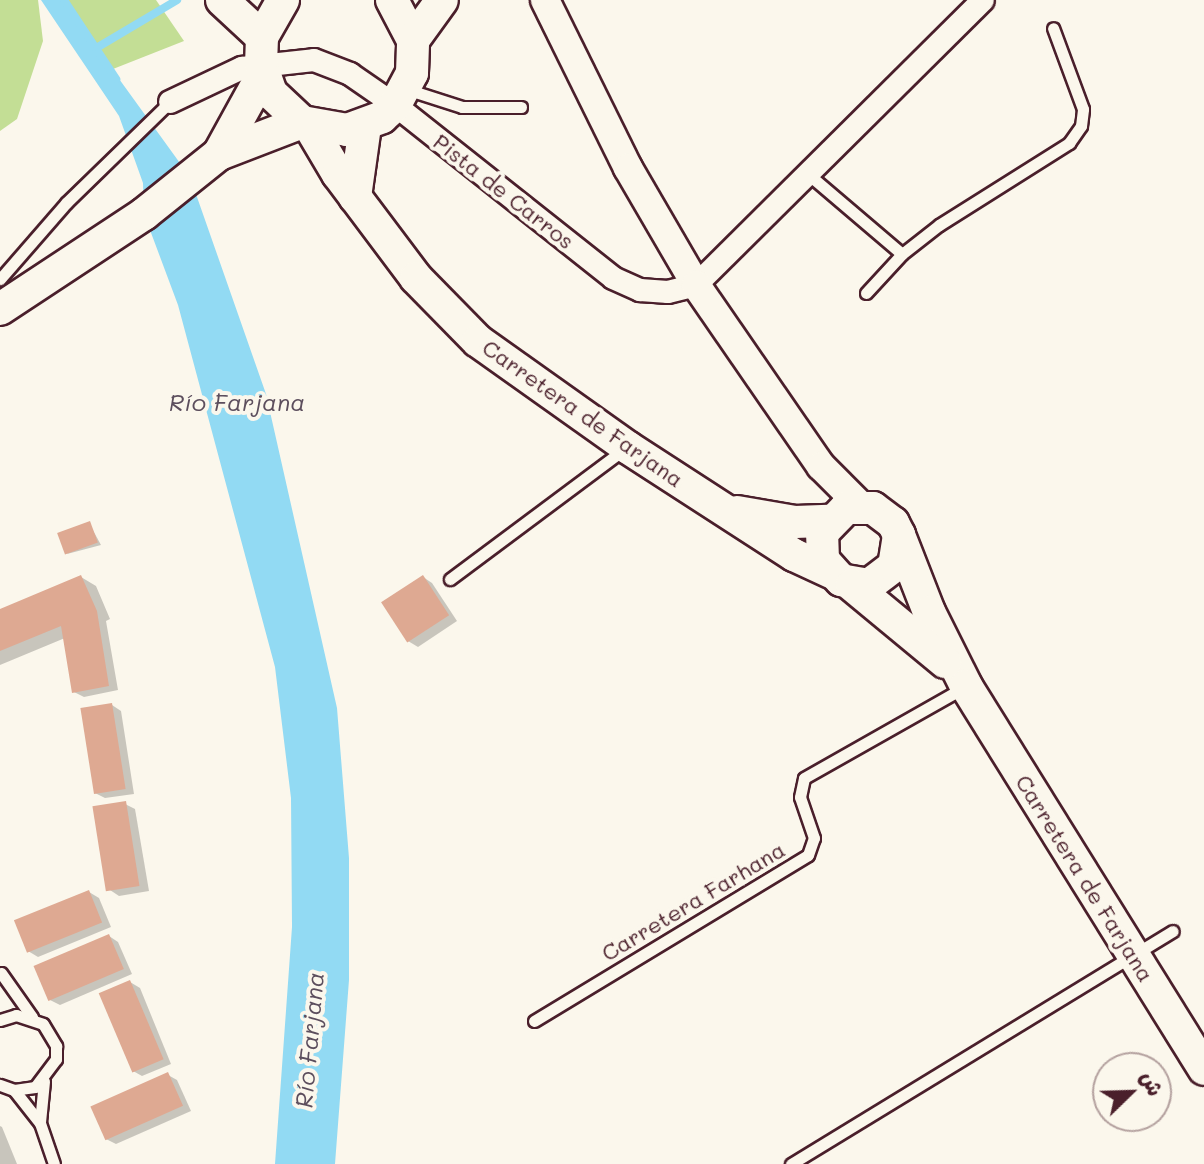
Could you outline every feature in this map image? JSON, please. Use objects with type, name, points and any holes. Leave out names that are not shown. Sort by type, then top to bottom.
[{"type":"main road","points":[[222,0],[262,58]]},
{"type":"main road","points":[[219,154],[262,58],[283,0]]},
{"type":"main road","points":[[392,0],[413,40]]},
{"type":"main road","points":[[0,309],[57,275],[219,154],[306,123],[347,130],[365,126],[400,96],[413,40],[442,0]]},
{"type":"main road","name":"Carretera de Farjana","points":[[262,58],[284,109],[306,123],[355,197],[416,278],[478,341],[627,447],[794,555],[842,579],[913,631],[966,686]]},
{"type":"main road","points":[[355,197],[365,126]]},
{"type":"main road","name":"Carretera de Farjana","points":[[726,509],[760,518],[841,514]]},
{"type":"main road","points":[[841,514],[884,514],[899,535],[900,551],[884,578],[842,579],[820,547],[841,514]]},
{"type":"main road","name":"Carretera de Farjana","points":[[899,535],[966,686],[1204,1069]]},
{"type":"street","points":[[545,0],[566,48],[696,285],[805,444],[841,514]]},
{"type":"street","points":[[696,285],[983,0]]},
{"type":"street","name":"Pista de Carros","points":[[164,108],[223,74],[262,58],[314,60],[400,96],[613,278],[640,290],[668,292],[696,285]]},
{"type":"lane","points":[[866,293],[902,254],[1069,143],[1081,126],[1083,109],[1053,28]]},
{"type":"lane","points":[[400,96],[462,107],[521,107]]},
{"type":"lane","name":"Pista de Carros","points":[[0,279],[164,108]]},
{"type":"lane","points":[[808,174],[902,254]]},
{"type":"lane","points":[[450,579],[627,447]]},
{"type":"lane","name":"Carretera Farhana","points":[[534,1021],[801,861],[814,838],[800,797],[804,778],[966,686]]},
{"type":"lane","points":[[791,1164],[1172,931]]},
{"type":"lane","points":[[0,966],[0,979]]},
{"type":"lane","points":[[1,973],[32,1017],[43,1024],[56,1046],[56,1059],[44,1081],[40,1123]]},
{"type":"lane","points":[[0,1020],[32,1017]]},
{"type":"lane","points":[[14,1090],[44,1081]]},
{"type":"lane","points":[[0,1085],[14,1090],[40,1123],[54,1164]]},
{"type":"green space","points":[[0,0],[38,0],[43,41],[17,119],[0,131]]},
{"type":"green space","points":[[64,0],[156,0],[184,41],[113,69]]},
{"type":"water","name":"Río Farjana","points":[[41,0],[62,0],[190,177],[266,394],[337,708],[349,858],[349,980],[335,1164],[275,1164],[292,927],[291,798],[275,667],[178,305],[144,214],[143,183],[119,116]]},
{"type":"building","points":[[90,521],[98,543],[65,555],[57,533]]},
{"type":"building","points":[[81,575],[97,611],[109,686],[72,693],[61,626],[0,651],[0,609]]},
{"type":"building","points":[[423,575],[449,615],[407,642],[381,602]]},
{"type":"building","points":[[112,703],[126,789],[94,794],[80,708]]},
{"type":"building","points":[[126,801],[139,886],[106,891],[92,806]]},
{"type":"building","points":[[89,890],[102,922],[27,953],[14,920]]},
{"type":"building","points":[[109,934],[124,969],[48,1001],[34,966]]},
{"type":"building","points":[[130,980],[164,1059],[132,1072],[99,993]]},
{"type":"building","points":[[168,1072],[183,1106],[105,1140],[90,1107]]},
{"type":"waterway","name":"Río Farjana","points":[[64,0],[116,79]]},
{"type":"waterway","points":[[98,47],[177,0]]}]
